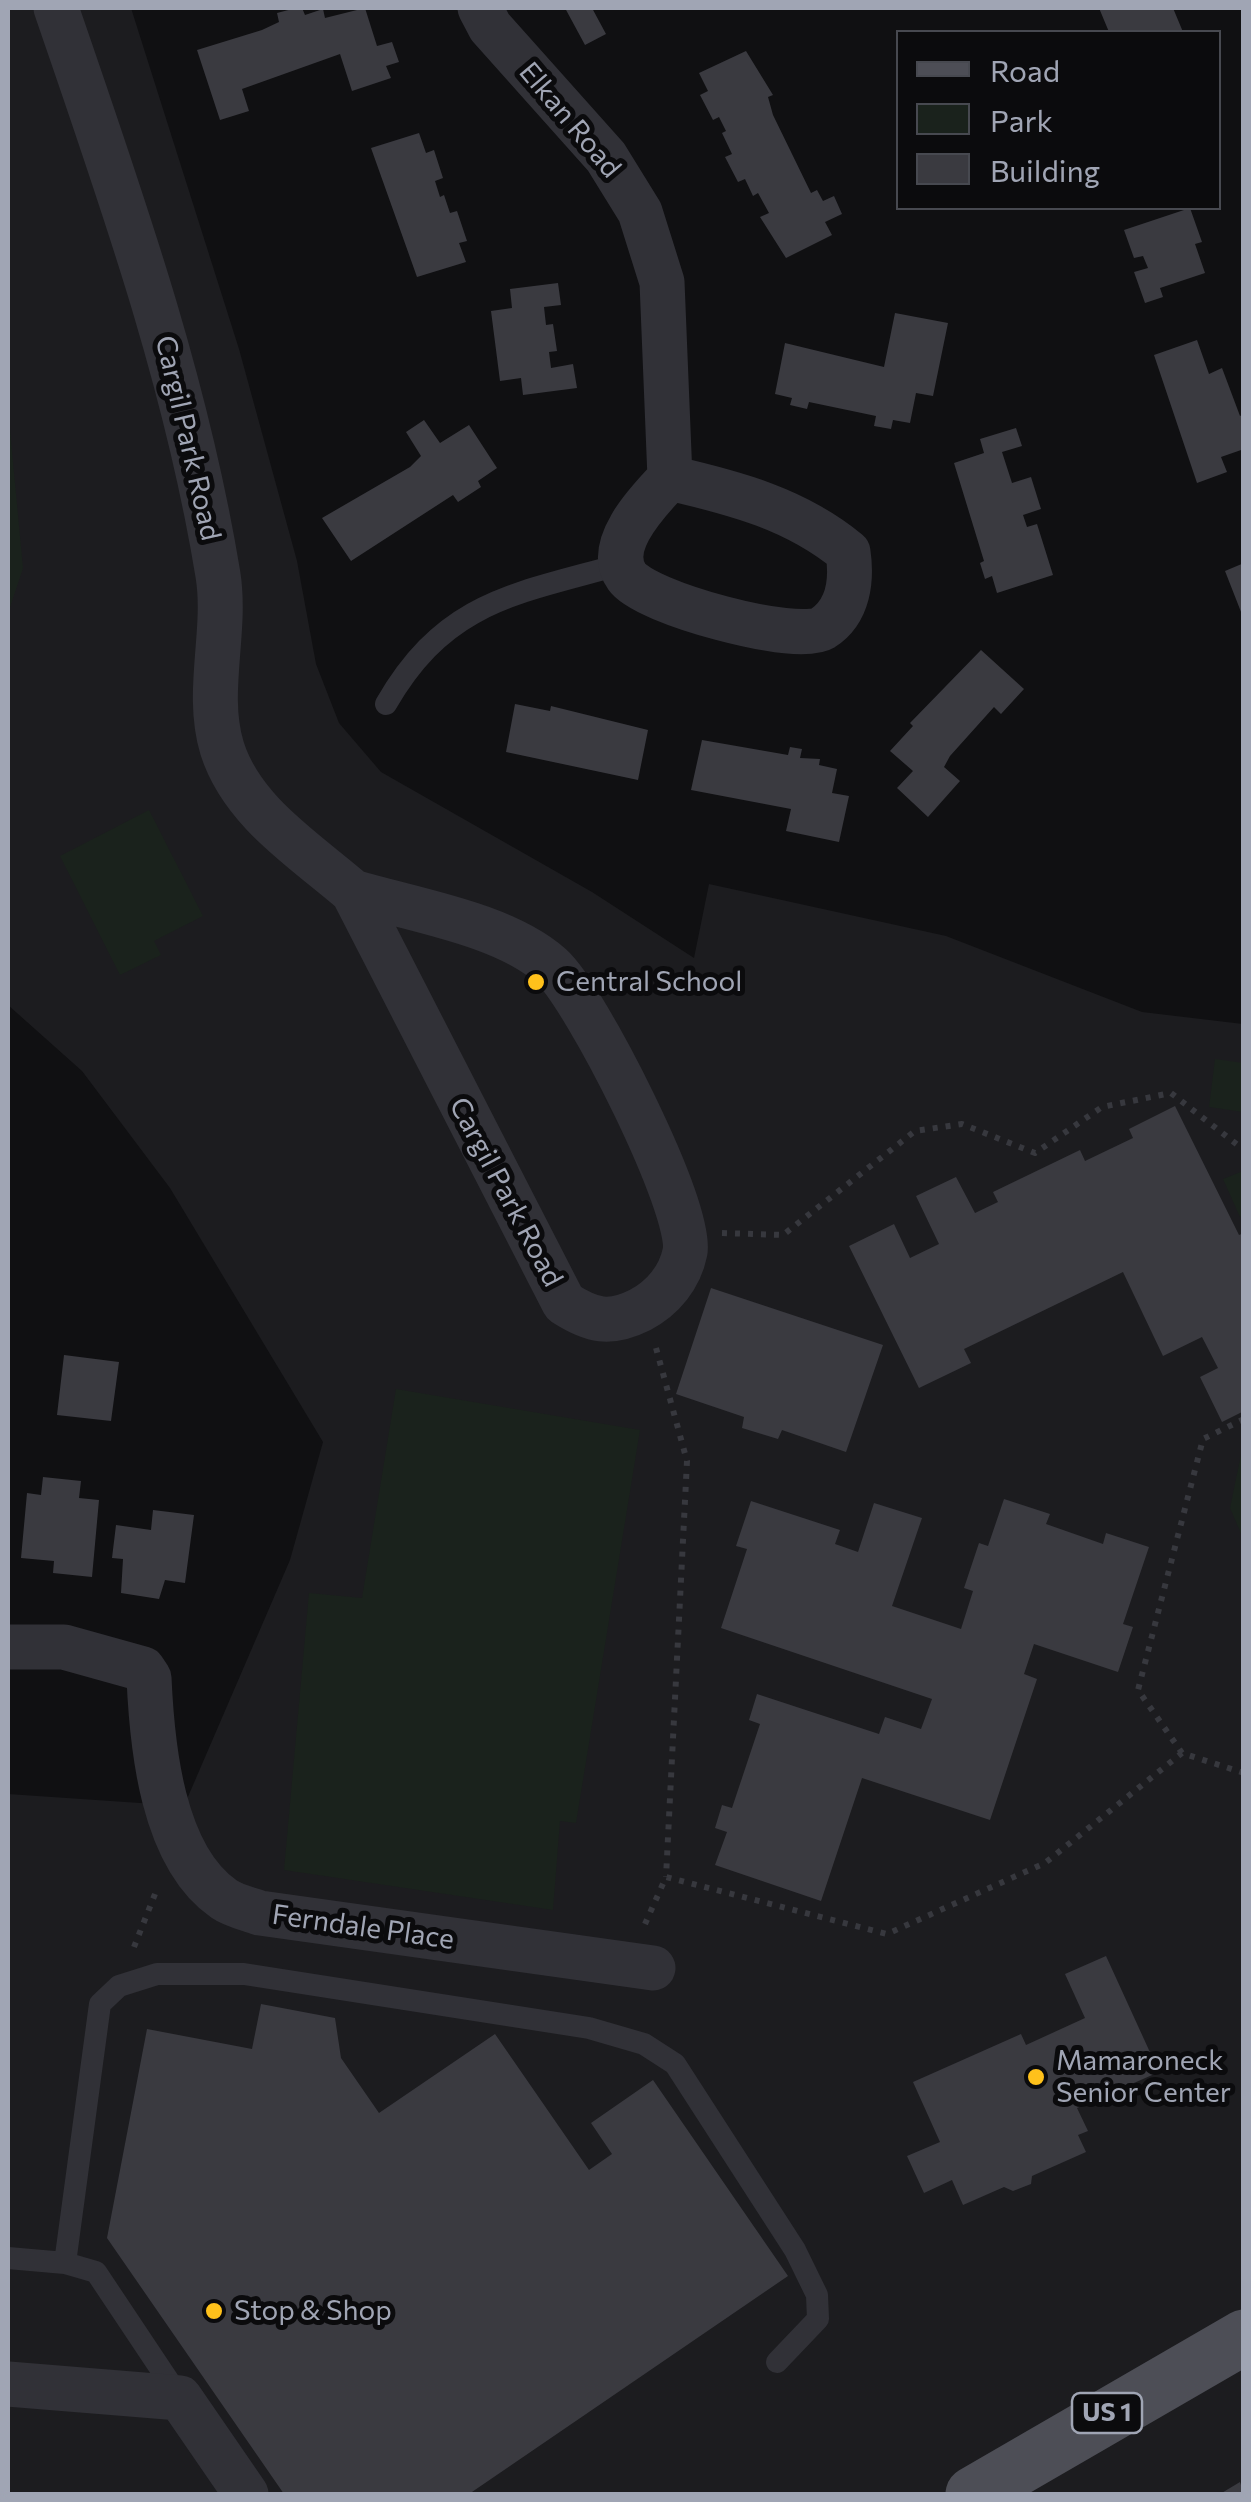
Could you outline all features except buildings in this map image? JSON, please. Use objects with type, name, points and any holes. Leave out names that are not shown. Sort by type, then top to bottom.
[{"type":"main road","name":"US 1","points":[[973,2494],[1244,2336]]},
{"type":"street","name":"Cargil Park Road","points":[[56,8],[179,380],[219,578],[222,614],[216,672],[222,748],[238,782],[276,826],[300,851],[353,892],[504,937],[551,966],[606,1046],[682,1215],[685,1250],[672,1285],[644,1308],[610,1323],[581,1315],[564,1304],[353,892]]},
{"type":"street","name":"Elkan Road","points":[[480,8],[490,27],[606,156],[640,212],[662,282],[670,478]]},
{"type":"street","points":[[670,478],[740,494],[818,527],[848,552],[852,578],[840,612],[821,630],[791,633],[650,596],[627,577],[622,564],[625,538],[648,501],[670,478]]},
{"type":"street","name":"Ferndale Place","points":[[8,1647],[64,1647],[142,1669],[149,1678],[158,1780],[178,1837],[224,1900],[260,1914],[640,1966]]},
{"type":"street","points":[[8,2384],[180,2398],[246,2494]]},
{"type":"lane","points":[[386,704],[411,660],[459,620],[507,596],[622,564]]},
{"type":"lane","points":[[64,2263],[100,2004],[119,1986],[157,1974],[244,1974],[590,2028],[644,2044],[675,2064],[795,2250],[817,2294],[818,2318],[777,2362]]},
{"type":"lane","points":[[8,2258],[64,2263],[96,2272],[180,2398]]},
{"type":"path","points":[[683,1232],[782,1235],[915,1132],[962,1124],[1035,1153],[1102,1107],[1171,1093],[1244,1150]]},
{"type":"path","points":[[640,1966],[666,1877],[687,1461],[644,1308]]},
{"type":"path","points":[[1244,1419],[1203,1440],[1138,1690],[1182,1753],[1244,1773]]},
{"type":"path","points":[[666,1877],[888,1934],[1045,1864],[1182,1753]]},
{"type":"path","points":[[119,1986],[178,1837]]},
{"type":"shaded area","name":"Central School","points":[[8,8],[131,8],[239,349],[297,561],[316,664],[339,723],[381,772],[592,892],[694,958],[709,884],[946,936],[1142,1012],[1243,1024],[1243,2494],[8,2494],[8,1794],[184,1806],[290,1560],[323,1442],[170,1188],[82,1071],[8,1005]]},
{"type":"green space","points":[[8,409],[23,568],[8,613]]},
{"type":"green space","points":[[149,810],[203,916],[154,941],[161,955],[120,975],[60,856]]},
{"type":"green space","points":[[1215,1059],[1243,1063],[1243,1112],[1209,1107]]},
{"type":"green space","points":[[1243,1171],[1243,1215],[1240,1217],[1223,1179]]},
{"type":"green space","points":[[396,1389],[640,1430],[576,1823],[560,1821],[553,1910],[284,1870],[309,1593],[362,1598]]},
{"type":"green space","points":[[1243,1445],[1243,1538],[1230,1508]]},
{"type":"place","name":"Central School","points":[[536,982]]},
{"type":"place","name":"Mamaroneck Senior Center","points":[[1036,2077]]},
{"type":"place","name":"Stop & Shop","points":[[214,2311]]}]
